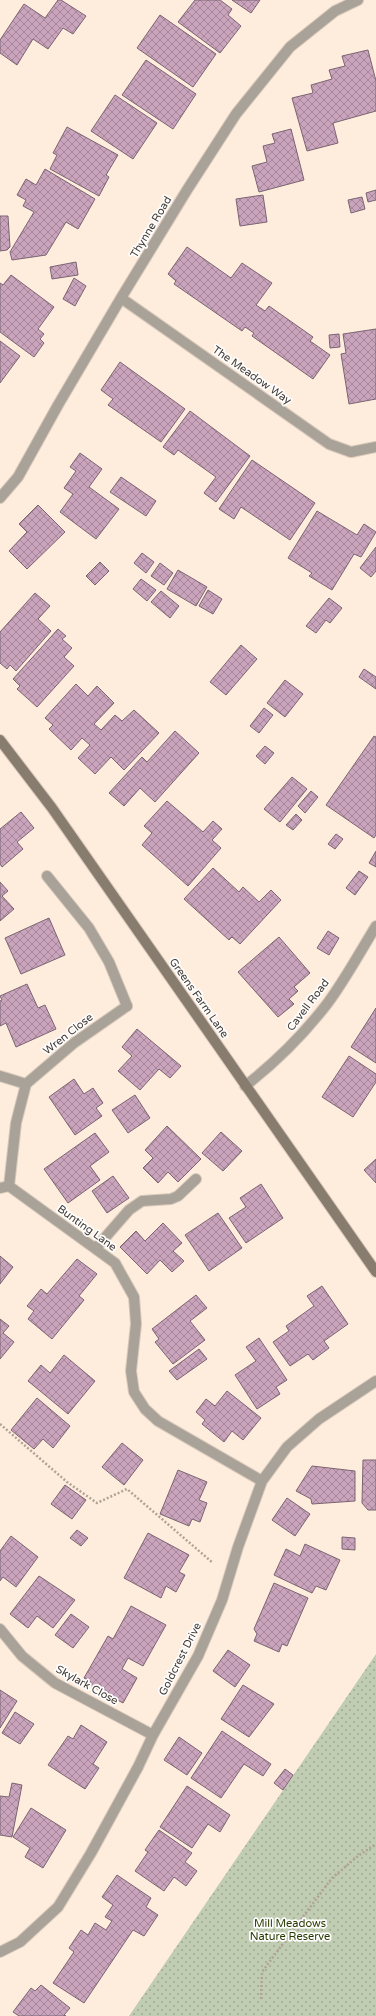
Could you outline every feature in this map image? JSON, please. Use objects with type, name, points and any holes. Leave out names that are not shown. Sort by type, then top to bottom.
[{"type":"street","name":"Thynne Road","points":[[0,498],[18,478],[58,405],[121,298],[241,108],[290,47],[335,11],[358,0]]},
{"type":"street","name":"The Meadow Way","points":[[121,298],[329,444],[351,452],[376,447]]},
{"type":"street","name":"Greens Farm Lane","points":[[0,740],[52,808],[376,1272]]},
{"type":"street","name":"Wren Close","points":[[26,1084],[74,1043],[127,1006],[109,962],[89,928],[47,876]]},
{"type":"street","name":"Cavell Road","points":[[245,1086],[274,1063],[310,1024],[327,1003],[376,926]]},
{"type":"street","points":[[0,1076],[26,1084],[16,1123],[4,1187]]},
{"type":"street","points":[[96,1248],[129,1210],[142,1201],[178,1196],[196,1179]]},
{"type":"street","name":"Bunting Lane","points":[[4,1187],[96,1248],[115,1263],[134,1297],[136,1324],[131,1371],[134,1392],[145,1409],[158,1421],[262,1481]]},
{"type":"street","name":"Goldcrest Drive","points":[[0,1952],[20,1942],[58,1907],[109,1820],[138,1767],[153,1735],[198,1656],[222,1600],[262,1481],[287,1446],[319,1419],[376,1381]]},
{"type":"street","name":"Skylark Close","points":[[0,1629],[22,1656],[54,1683],[153,1735]]},
{"type":"path","points":[[0,1424],[67,1482],[97,1503],[127,1489],[229,1576]]},
{"type":"path","points":[[261,1999],[262,1972],[296,1926],[332,1878],[358,1856],[376,1844]]},
{"type":"green space","name":"Mill Meadows Nature Reserve","points":[[376,1654],[376,2016],[129,2016]]},
{"type":"building","points":[[58,0],[61,0],[86,16],[73,34],[63,28],[48,49],[33,39],[17,65],[0,53],[0,40],[24,4],[45,18]]},
{"type":"building","points":[[195,0],[220,0],[232,9],[228,15],[241,26],[220,53],[178,22]]},
{"type":"building","points":[[232,0],[260,0],[251,13]]},
{"type":"building","points":[[160,15],[216,54],[193,87],[137,48]]},
{"type":"building","points":[[368,50],[376,81],[376,111],[333,123],[338,143],[307,151],[292,98],[313,93],[311,85],[332,79],[329,70],[345,66],[342,56]]},
{"type":"building","points":[[146,60],[196,94],[173,129],[122,95]]},
{"type":"building","points":[[115,95],[157,123],[133,159],[91,131]]},
{"type":"building","points":[[67,127],[118,155],[106,175],[109,177],[99,196],[50,169],[57,155],[53,153]]},
{"type":"building","points":[[291,129],[304,180],[259,192],[252,166],[267,162],[263,146],[275,143],[272,134]]},
{"type":"building","points":[[45,169],[95,199],[78,229],[66,222],[46,255],[12,260],[10,252],[34,212],[23,206],[26,200],[17,195],[26,179],[36,185]]},
{"type":"building","points":[[376,190],[376,200],[368,202],[366,193]]},
{"type":"building","points":[[263,195],[267,222],[240,226],[236,199]]},
{"type":"building","points":[[362,197],[365,209],[351,213],[348,200]]},
{"type":"building","points":[[0,216],[8,216],[10,247],[7,250],[0,251]]},
{"type":"building","points":[[187,247],[231,278],[242,263],[272,283],[256,305],[265,311],[269,306],[313,337],[310,341],[330,355],[313,379],[252,336],[254,333],[245,327],[242,331],[174,284],[176,281],[168,274]]},
{"type":"building","points":[[76,262],[78,275],[52,279],[50,267]]},
{"type":"building","points":[[11,275],[54,307],[38,329],[44,334],[40,339],[44,343],[34,357],[0,332],[0,283],[3,285]]},
{"type":"building","points":[[74,278],[86,286],[75,306],[63,299]]},
{"type":"building","points":[[376,329],[376,399],[349,404],[341,354],[346,353],[343,334]]},
{"type":"building","points":[[339,334],[340,347],[330,348],[329,335]]},
{"type":"building","points":[[0,341],[20,356],[0,383]]},
{"type":"building","points":[[120,362],[185,409],[161,442],[108,405],[113,399],[101,390]]},
{"type":"building","points":[[190,411],[250,456],[216,502],[204,493],[216,477],[178,450],[174,455],[163,447]]},
{"type":"building","points":[[80,453],[102,469],[89,487],[119,509],[96,539],[60,512],[73,494],[64,488],[76,471],[70,467]]},
{"type":"building","points":[[252,460],[315,503],[290,540],[241,507],[234,519],[219,509]]},
{"type":"building","points":[[121,477],[156,501],[146,516],[110,492]]},
{"type":"building","points":[[38,505],[65,532],[27,569],[9,551],[27,532],[19,524]]},
{"type":"building","points":[[317,511],[357,535],[364,524],[376,532],[361,557],[354,554],[332,590],[309,576],[312,573],[288,558]]},
{"type":"building","points":[[376,547],[376,571],[371,577],[360,568]]},
{"type":"building","points":[[142,553],[154,562],[146,573],[134,563]]},
{"type":"building","points":[[100,562],[109,571],[95,585],[86,576]]},
{"type":"building","points":[[160,563],[173,573],[164,585],[151,576]]},
{"type":"building","points":[[178,570],[207,587],[196,606],[167,589]]},
{"type":"building","points":[[141,579],[156,590],[147,601],[133,589]]},
{"type":"building","points":[[208,590],[222,599],[213,614],[199,606]]},
{"type":"building","points":[[161,591],[179,606],[170,618],[151,602]]},
{"type":"building","points":[[35,593],[50,606],[38,619],[51,631],[16,671],[10,665],[7,669],[0,663],[0,632]]},
{"type":"building","points":[[329,598],[342,608],[330,623],[326,620],[316,633],[306,626]]},
{"type":"building","points":[[58,629],[66,636],[62,639],[72,648],[64,657],[74,666],[37,707],[17,689],[20,686],[13,679]]},
{"type":"building","points":[[241,645],[257,659],[226,695],[210,682]]},
{"type":"building","points":[[364,669],[376,677],[376,689],[359,677]]},
{"type":"building","points":[[285,680],[303,694],[285,717],[267,703]]},
{"type":"building","points":[[76,684],[88,696],[97,686],[114,703],[94,724],[101,730],[115,715],[122,721],[134,710],[159,733],[124,770],[111,757],[95,774],[78,758],[90,745],[82,738],[71,750],[49,729],[53,725],[45,718]]},
{"type":"building","points":[[264,708],[273,715],[259,733],[250,726]]},
{"type":"building","points":[[175,731],[199,753],[155,802],[140,788],[124,806],[109,793],[142,757],[147,762]]},
{"type":"building","points":[[374,736],[376,737],[376,835],[374,838],[326,805]]},
{"type":"building","points":[[265,746],[274,753],[265,764],[256,756]]},
{"type":"building","points":[[292,777],[307,789],[280,822],[264,809]]},
{"type":"building","points":[[311,791],[318,797],[305,813],[298,806]]},
{"type":"building","points":[[167,801],[203,832],[213,821],[222,829],[212,840],[221,848],[188,886],[142,845],[152,833],[144,826]]},
{"type":"building","points":[[21,812],[34,828],[17,842],[23,849],[2,867],[0,864],[0,829]]},
{"type":"building","points":[[296,814],[302,820],[293,830],[286,825]]},
{"type":"building","points":[[336,834],[343,839],[335,849],[328,844]]},
{"type":"building","points":[[376,851],[376,867],[369,863]]},
{"type":"building","points":[[213,868],[239,892],[243,887],[259,902],[271,890],[281,900],[240,944],[232,937],[229,940],[184,899]]},
{"type":"building","points":[[359,871],[368,877],[355,895],[346,888]]},
{"type":"building","points":[[0,882],[8,891],[2,896],[14,909],[0,921]]},
{"type":"building","points":[[49,918],[65,955],[21,974],[5,938]]},
{"type":"building","points":[[328,931],[339,938],[329,955],[317,948]]},
{"type":"building","points":[[279,937],[310,973],[294,987],[298,991],[289,999],[294,1004],[278,1017],[238,972]]},
{"type":"building","points":[[27,984],[38,1008],[45,1005],[56,1029],[16,1047],[6,1023],[0,1026],[0,1001],[2,1000],[0,996]]},
{"type":"building","points":[[376,1008],[376,1063],[351,1047]]},
{"type":"building","points":[[137,1029],[181,1066],[170,1078],[159,1069],[140,1090],[118,1071],[132,1056],[122,1047]]},
{"type":"building","points":[[349,1056],[376,1074],[376,1082],[353,1117],[322,1097]]},
{"type":"building","points":[[74,1079],[84,1094],[93,1088],[103,1103],[96,1108],[102,1116],[75,1135],[49,1097]]},
{"type":"building","points":[[135,1095],[150,1118],[128,1133],[112,1110]]},
{"type":"building","points":[[167,1126],[201,1159],[178,1182],[168,1172],[158,1183],[143,1168],[153,1158],[145,1150]]},
{"type":"building","points":[[221,1132],[242,1151],[223,1171],[202,1153]]},
{"type":"building","points":[[95,1133],[109,1152],[90,1166],[100,1180],[68,1203],[44,1169]]},
{"type":"building","points":[[376,1159],[376,1183],[364,1170]]},
{"type":"building","points":[[113,1176],[129,1198],[107,1213],[92,1191]]},
{"type":"building","points":[[261,1184],[283,1218],[246,1243],[229,1218],[246,1207],[240,1198]]},
{"type":"building","points":[[218,1213],[242,1248],[209,1271],[185,1235]]},
{"type":"building","points":[[163,1223],[182,1243],[173,1251],[184,1261],[172,1272],[160,1260],[147,1274],[120,1247],[136,1231],[145,1241]]},
{"type":"building","points":[[0,1256],[13,1267],[0,1284]]},
{"type":"building","points":[[77,1259],[97,1274],[79,1296],[84,1300],[52,1339],[28,1319],[34,1311],[27,1306],[41,1289],[47,1294]]},
{"type":"building","points":[[322,1286],[348,1324],[324,1341],[329,1348],[313,1360],[308,1354],[290,1366],[273,1342],[289,1331],[286,1326],[314,1306],[307,1296]]},
{"type":"building","points":[[196,1295],[207,1308],[190,1321],[205,1340],[173,1364],[155,1342],[159,1339],[152,1329]]},
{"type":"building","points":[[0,1319],[9,1326],[3,1333],[14,1342],[0,1359]]},
{"type":"building","points":[[259,1338],[287,1380],[276,1387],[280,1394],[257,1409],[235,1375],[256,1361],[246,1347]]},
{"type":"building","points":[[199,1349],[207,1359],[177,1380],[169,1371]]},
{"type":"building","points":[[64,1355],[95,1381],[68,1414],[28,1381],[41,1365],[50,1373]]},
{"type":"building","points":[[227,1391],[261,1418],[243,1440],[232,1431],[224,1442],[202,1424],[205,1420],[196,1412],[206,1399],[215,1406]]},
{"type":"building","points":[[37,1398],[70,1426],[53,1448],[43,1439],[34,1449],[11,1430]]},
{"type":"building","points":[[122,1443],[143,1460],[124,1485],[102,1467]]},
{"type":"building","points":[[363,1460],[376,1460],[376,1510],[368,1510],[362,1503]]},
{"type":"building","points":[[312,1466],[355,1471],[355,1501],[312,1504],[311,1499],[296,1491]]},
{"type":"building","points":[[178,1470],[207,1482],[199,1500],[207,1503],[200,1522],[192,1519],[189,1526],[160,1514]]},
{"type":"building","points":[[65,1485],[86,1500],[72,1519],[51,1504]]},
{"type":"building","points":[[287,1498],[310,1514],[295,1536],[272,1520]]},
{"type":"building","points":[[77,1530],[88,1538],[81,1546],[70,1538]]},
{"type":"building","points":[[148,1533],[189,1555],[179,1572],[185,1575],[176,1592],[166,1586],[161,1598],[124,1578]]},
{"type":"building","points":[[11,1536],[38,1557],[16,1587],[3,1577],[0,1581],[0,1551]]},
{"type":"building","points":[[342,1537],[355,1538],[355,1550],[342,1549]]},
{"type":"building","points":[[305,1544],[340,1560],[326,1590],[316,1586],[312,1593],[274,1575],[286,1549],[300,1556]]},
{"type":"building","points":[[39,1576],[75,1600],[53,1628],[37,1616],[28,1628],[10,1614]]},
{"type":"building","points":[[274,1583],[308,1598],[287,1646],[282,1644],[279,1652],[254,1641],[257,1634],[254,1629]]},
{"type":"building","points":[[131,1606],[166,1625],[143,1666],[128,1658],[122,1669],[137,1678],[123,1703],[90,1685],[91,1682],[84,1678],[108,1636],[113,1639]]},
{"type":"building","points":[[71,1614],[89,1627],[73,1648],[55,1635]]},
{"type":"building","points":[[228,1650],[250,1665],[235,1687],[213,1671]]},
{"type":"building","points":[[243,1685],[274,1704],[249,1737],[221,1719]]},
{"type":"building","points":[[0,1690],[17,1701],[0,1728]]},
{"type":"building","points":[[15,1712],[34,1724],[20,1744],[2,1733]]},
{"type":"building","points":[[81,1725],[107,1742],[93,1764],[99,1768],[85,1789],[48,1765],[68,1736],[73,1739]]},
{"type":"building","points":[[222,1731],[271,1764],[263,1776],[244,1764],[221,1798],[191,1778]]},
{"type":"building","points":[[179,1737],[202,1753],[187,1775],[164,1760]]},
{"type":"building","points":[[285,1769],[293,1775],[283,1790],[274,1783]]},
{"type":"building","points":[[12,1783],[22,1785],[12,1837],[0,1835],[0,1796],[9,1797]]},
{"type":"building","points":[[187,1786],[230,1815],[220,1832],[208,1824],[192,1848],[160,1827]]},
{"type":"building","points":[[31,1808],[66,1830],[43,1868],[25,1857],[30,1848],[13,1837]]},
{"type":"building","points":[[159,1830],[192,1853],[185,1862],[197,1871],[186,1886],[174,1877],[164,1891],[135,1871],[148,1852],[145,1850]]},
{"type":"building","points":[[117,1875],[151,1898],[146,1907],[158,1915],[144,1936],[133,1930],[84,2003],[53,1983],[74,1952],[69,1948],[81,1930],[88,1935],[95,1923],[106,1930],[112,1921],[105,1917],[113,1905],[102,1897]]},
{"type":"building","points":[[41,1985],[70,2008],[64,2015],[66,2016],[19,2016],[13,2012],[31,1988],[35,1991]]}]
